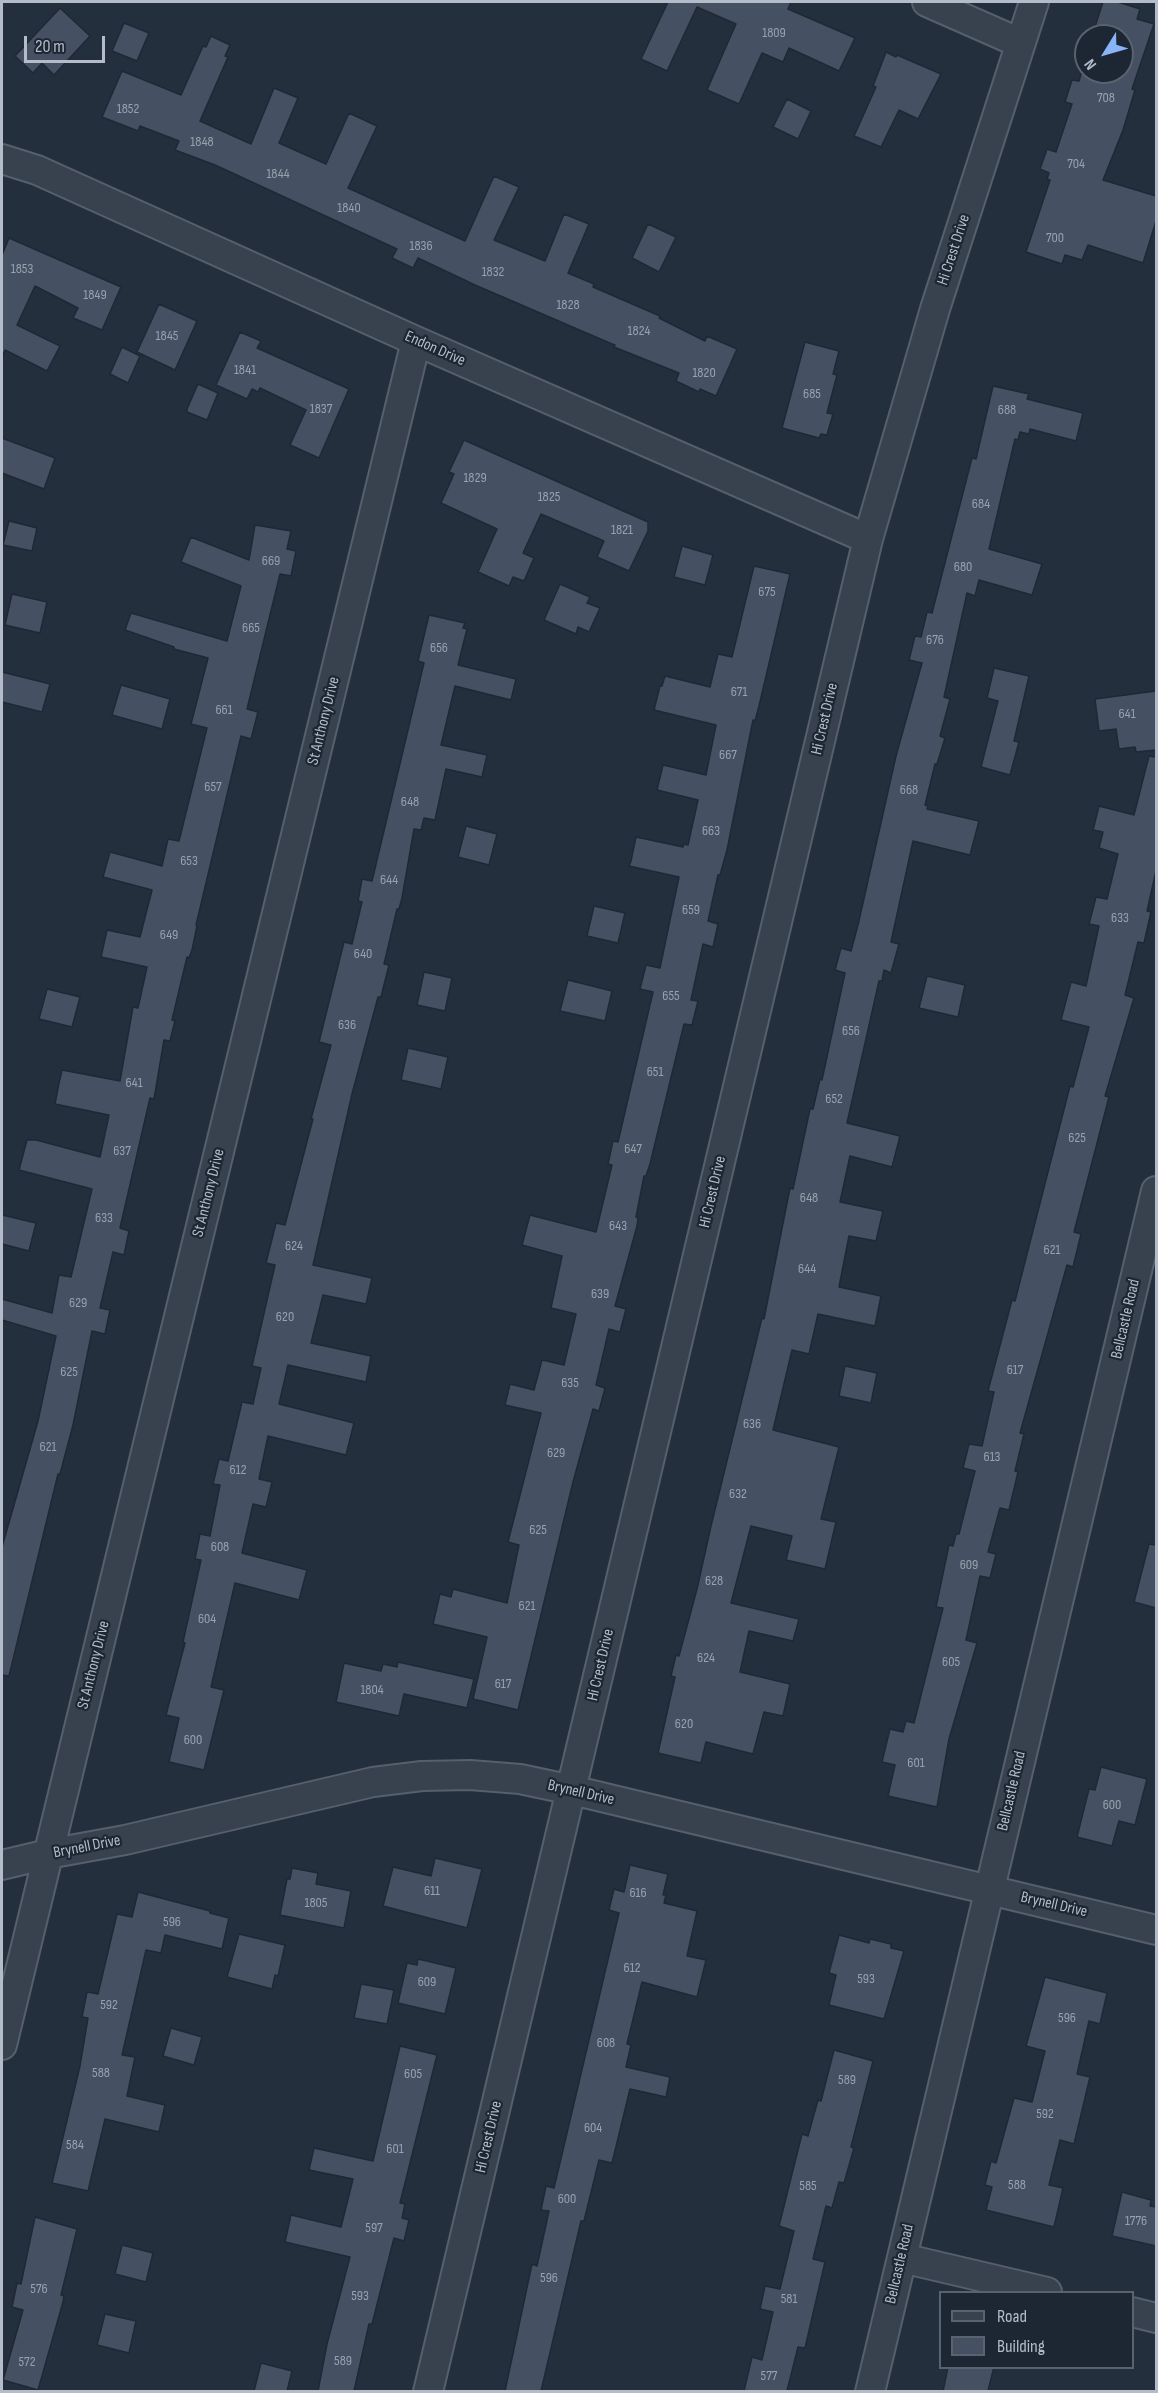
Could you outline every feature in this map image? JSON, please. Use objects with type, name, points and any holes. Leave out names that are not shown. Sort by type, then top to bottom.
[{"type":"street","points":[[927,2],[1020,43]]},
{"type":"street","name":"Hi Crest Drive","points":[[428,2391],[868,539],[935,309],[1034,2]]},
{"type":"street","name":"Endon Drive","points":[[2,159],[37,170],[416,341],[868,539]]},
{"type":"street","name":"St Anthony Drive","points":[[2,2045],[416,341]]},
{"type":"street","name":"Bellcastle Road","points":[[870,2391],[1156,1191]]},
{"type":"street","name":"Brynell Drive","points":[[2,1865],[125,1840],[373,1782],[422,1776],[470,1776],[520,1779],[572,1790],[1156,1930]]},
{"type":"street","points":[[902,2258],[1043,2291]]},
{"type":"street","points":[[1134,2312],[1156,2318]]},
{"type":"building","points":[[668,2],[791,2],[788,9],[855,38],[839,71],[789,48],[783,62],[762,53],[739,104],[707,90],[736,24],[697,7],[667,71],[641,59]]},
{"type":"building","points":[[1103,2],[1118,2],[1140,9],[1137,19],[1154,24],[1134,83],[1134,24],[1096,24]]},
{"type":"building","points":[[60,8],[90,36],[54,75],[42,63],[33,73],[15,56]]},
{"type":"building","points":[[124,23],[149,33],[137,61],[112,51]]},
{"type":"building","points":[[211,36],[230,45],[225,56],[228,57],[200,121],[251,144],[274,88],[298,98],[279,143],[326,164],[349,113],[377,126],[348,188],[465,241],[494,176],[519,187],[494,240],[545,261],[564,214],[589,224],[568,273],[594,284],[593,287],[660,316],[659,318],[705,341],[707,336],[737,349],[716,396],[700,389],[699,392],[676,381],[679,373],[614,347],[615,345],[418,258],[413,268],[392,258],[397,249],[215,165],[175,150],[179,141],[140,126],[138,131],[102,117],[122,71],[181,95],[203,46],[206,47]]},
{"type":"building","points":[[886,52],[941,74],[918,119],[899,110],[881,147],[854,136],[876,87],[873,86]]},
{"type":"building","points":[[1072,80],[1074,84],[1134,84],[1132,89],[1135,90],[1123,130],[1103,180],[1156,196],[1156,221],[1143,263],[1088,245],[1082,260],[1065,255],[1062,264],[1026,252],[1050,180],[1047,179],[1049,173],[1040,169],[1047,149],[1056,152],[1072,104],[1065,102]]},
{"type":"building","points":[[787,99],[811,111],[798,139],[773,127]]},
{"type":"building","points":[[648,224],[676,237],[659,272],[632,258]]},
{"type":"building","points":[[9,238],[121,287],[102,330],[73,318],[78,308],[35,286],[17,325],[60,346],[47,371],[5,350],[2,358],[2,255]]},
{"type":"building","points":[[159,304],[197,321],[175,370],[137,352]]},
{"type":"building","points":[[240,332],[261,341],[257,348],[349,389],[319,458],[290,445],[306,410],[260,388],[258,392],[252,389],[247,399],[216,385]]},
{"type":"building","points":[[805,342],[839,351],[833,374],[837,375],[827,413],[833,414],[827,435],[821,434],[819,438],[782,428]]},
{"type":"building","points":[[122,347],[140,356],[128,383],[110,374]]},
{"type":"building","points":[[198,384],[218,393],[207,420],[187,412]]},
{"type":"building","points":[[993,386],[1029,394],[1027,399],[1083,413],[1076,441],[1030,429],[1029,434],[1020,432],[1018,440],[1015,439],[989,549],[1042,564],[1032,595],[979,580],[975,596],[967,593],[944,697],[950,699],[940,736],[945,738],[937,764],[935,764],[925,805],[928,806],[927,809],[979,821],[970,855],[913,841],[891,942],[899,944],[891,973],[884,970],[882,981],[879,981],[847,1123],[900,1136],[892,1167],[850,1156],[840,1202],[883,1211],[876,1241],[849,1236],[839,1287],[881,1296],[875,1326],[818,1314],[809,1354],[792,1350],[773,1430],[839,1447],[821,1519],[836,1522],[825,1569],[786,1560],[792,1536],[751,1526],[731,1603],[799,1619],[793,1641],[749,1631],[740,1672],[790,1684],[783,1716],[764,1712],[753,1754],[706,1742],[701,1763],[658,1753],[675,1677],[671,1676],[676,1655],[679,1656],[697,1589],[762,1318],[764,1319],[790,1188],[793,1189],[810,1109],[813,1109],[820,1079],[822,1080],[845,973],[835,970],[841,948],[851,951],[896,756],[922,663],[909,660],[915,636],[921,637],[927,612],[932,613],[972,458],[976,459]]},
{"type":"building","points":[[2,438],[55,458],[44,489],[2,473]]},
{"type":"building","points":[[464,440],[648,522],[648,531],[629,571],[597,557],[604,541],[541,514],[523,553],[534,558],[524,581],[513,577],[509,586],[478,572],[497,529],[441,503],[454,474],[449,472]]},
{"type":"building","points":[[9,521],[37,528],[32,551],[3,545]]},
{"type":"building","points":[[255,525],[291,531],[287,549],[296,551],[291,576],[280,574],[247,709],[258,712],[251,739],[241,736],[192,950],[189,958],[187,957],[172,1020],[175,1021],[170,1041],[164,1040],[154,1099],[150,1098],[120,1228],[129,1231],[124,1255],[113,1252],[100,1308],[110,1310],[105,1334],[92,1331],[73,1425],[60,1474],[58,1474],[9,1676],[2,1675],[2,1547],[38,1421],[56,1336],[2,1320],[2,1299],[52,1313],[59,1275],[71,1277],[92,1189],[19,1170],[27,1140],[36,1140],[100,1157],[109,1115],[55,1104],[59,1083],[62,1070],[120,1081],[133,1007],[138,1008],[147,967],[101,957],[107,930],[140,937],[152,890],[103,877],[110,852],[162,866],[168,839],[179,841],[207,728],[191,724],[208,658],[174,649],[174,647],[125,630],[131,613],[227,641],[241,586],[181,562],[191,537],[249,560]]},
{"type":"building","points":[[682,546],[713,555],[705,585],[674,577]]},
{"type":"building","points":[[754,566],[790,574],[759,706],[755,721],[753,720],[727,850],[720,875],[718,875],[708,921],[718,924],[713,947],[703,944],[691,1000],[698,1001],[692,1025],[684,1024],[650,1164],[644,1176],[636,1217],[638,1218],[637,1226],[615,1306],[626,1309],[620,1332],[609,1329],[596,1385],[605,1388],[599,1411],[593,1409],[573,1482],[518,1710],[473,1699],[487,1637],[433,1624],[440,1594],[451,1597],[453,1589],[507,1603],[519,1545],[508,1542],[541,1413],[505,1405],[510,1384],[534,1390],[542,1360],[564,1365],[576,1314],[551,1308],[562,1256],[522,1245],[530,1215],[596,1232],[612,1165],[608,1164],[613,1141],[618,1142],[653,992],[640,989],[646,965],[660,968],[679,877],[629,866],[636,837],[683,847],[684,844],[688,845],[698,800],[657,790],[663,765],[706,775],[716,725],[654,710],[665,676],[710,687],[718,654],[732,657]]},
{"type":"building","points":[[560,584],[590,597],[587,603],[600,608],[589,632],[578,627],[576,634],[544,620]]},
{"type":"building","points":[[12,594],[47,602],[40,633],[5,625]]},
{"type":"building","points":[[429,615],[465,623],[463,628],[467,629],[458,665],[516,679],[511,700],[455,686],[441,745],[487,755],[482,777],[446,769],[435,820],[424,818],[421,830],[414,829],[402,898],[399,909],[397,909],[384,964],[389,965],[352,1094],[313,1265],[372,1278],[366,1304],[323,1295],[311,1343],[371,1356],[366,1382],[288,1365],[279,1404],[354,1423],[346,1455],[268,1436],[259,1479],[272,1482],[266,1507],[253,1504],[242,1553],[307,1570],[299,1600],[235,1583],[211,1687],[224,1690],[204,1770],[169,1762],[179,1718],[166,1715],[185,1643],[183,1642],[201,1560],[195,1559],[200,1534],[210,1536],[220,1485],[213,1484],[219,1459],[228,1461],[242,1402],[253,1404],[261,1368],[252,1366],[275,1265],[266,1263],[276,1223],[285,1225],[313,1119],[311,1119],[331,1045],[319,1042],[344,942],[352,944],[362,902],[358,901],[362,879],[372,881],[424,663],[418,661]]},
{"type":"building","points":[[994,668],[1029,676],[1014,741],[1019,742],[1010,775],[981,767],[998,701],[987,698]]},
{"type":"building","points":[[2,672],[50,684],[42,712],[2,702]]},
{"type":"building","points":[[121,685],[170,699],[162,729],[112,715]]},
{"type":"building","points":[[1156,691],[1156,750],[1136,752],[1135,747],[1119,749],[1116,729],[1099,731],[1095,699]]},
{"type":"building","points":[[1149,756],[1156,757],[1156,871],[1147,911],[1151,912],[1144,943],[1138,942],[1125,995],[1134,998],[1105,1096],[1109,1097],[1074,1232],[1081,1234],[1073,1267],[1067,1265],[1020,1433],[1024,1434],[1009,1510],[1000,1508],[988,1552],[996,1554],[990,1578],[980,1576],[966,1640],[977,1643],[949,1739],[937,1807],[888,1796],[895,1765],[882,1762],[890,1729],[903,1732],[906,1721],[914,1723],[943,1608],[936,1607],[949,1545],[953,1546],[956,1534],[959,1534],[975,1471],[963,1468],[969,1444],[982,1446],[994,1392],[988,1391],[1012,1300],[1015,1301],[1070,1086],[1073,1087],[1089,1027],[1061,1020],[1071,982],[1086,986],[1099,926],[1089,924],[1096,897],[1107,899],[1118,854],[1099,848],[1103,832],[1093,830],[1099,806],[1134,815]]},
{"type":"building","points":[[466,826],[497,834],[489,865],[458,857]]},
{"type":"building","points":[[594,906],[625,913],[618,943],[587,936]]},
{"type":"building","points":[[424,972],[452,978],[445,1011],[417,1005]]},
{"type":"building","points":[[927,976],[965,985],[958,1017],[919,1008]]},
{"type":"building","points":[[568,980],[612,991],[605,1021],[560,1011]]},
{"type":"building","points":[[47,989],[80,997],[72,1027],[39,1019]]},
{"type":"building","points":[[408,1048],[448,1057],[441,1089],[401,1080]]},
{"type":"building","points":[[2,1215],[36,1223],[29,1251],[2,1244]]},
{"type":"building","points":[[845,1366],[877,1373],[871,1403],[839,1396]]},
{"type":"building","points":[[1149,1544],[1156,1545],[1156,1608],[1134,1602]]},
{"type":"building","points":[[398,1662],[474,1679],[467,1708],[404,1694],[399,1716],[336,1702],[344,1663],[381,1671],[383,1664],[397,1667]]},
{"type":"building","points":[[1101,1767],[1147,1779],[1135,1825],[1119,1821],[1112,1846],[1077,1837],[1089,1789],[1095,1790]]},
{"type":"building","points":[[435,1858],[482,1869],[467,1928],[383,1906],[393,1867],[431,1876]]},
{"type":"building","points":[[630,1865],[668,1874],[663,1895],[666,1895],[664,1903],[697,1911],[687,1956],[706,1960],[697,1997],[642,1982],[627,2044],[631,2045],[626,2067],[670,2077],[666,2097],[630,2089],[612,2163],[599,2160],[584,2221],[581,2221],[541,2391],[505,2391],[532,2264],[537,2266],[549,2211],[541,2210],[546,2186],[554,2188],[619,1913],[609,1910],[614,1889],[624,1892]]},
{"type":"building","points":[[292,1868],[318,1873],[316,1884],[351,1891],[344,1928],[280,1915],[287,1879],[290,1879]]},
{"type":"building","points":[[138,1892],[229,1918],[222,1949],[165,1935],[161,1953],[146,1950],[122,2055],[135,2057],[127,2096],[165,2105],[159,2132],[105,2119],[88,2191],[52,2183],[80,2066],[88,2018],[82,2017],[87,1992],[98,1994],[117,1914],[132,1917]]},
{"type":"building","points":[[239,1934],[285,1945],[278,1976],[275,1975],[272,1989],[227,1977]]},
{"type":"building","points":[[839,1935],[869,1943],[870,1939],[891,1944],[891,1948],[904,1951],[884,2019],[829,2005],[836,1975],[829,1973]]},
{"type":"building","points":[[418,1959],[456,1968],[445,2014],[398,2003],[407,1963],[417,1965]]},
{"type":"building","points":[[1045,1977],[1107,1993],[1100,2024],[1089,2021],[1077,2074],[1090,2077],[1074,2144],[1060,2140],[1049,2185],[1063,2188],[1054,2227],[986,2210],[992,2187],[985,2185],[991,2161],[996,2163],[1014,2098],[1032,2102],[1045,2051],[1026,2046]]},
{"type":"building","points":[[361,1984],[394,1990],[387,2024],[354,2018]]},
{"type":"building","points":[[171,2028],[202,2037],[194,2065],[163,2056]]},
{"type":"building","points":[[400,2046],[437,2055],[400,2203],[405,2204],[402,2218],[409,2220],[404,2241],[394,2238],[372,2324],[369,2324],[354,2391],[318,2391],[327,2344],[350,2257],[285,2242],[291,2215],[341,2227],[353,2179],[309,2170],[314,2148],[373,2161]]},
{"type":"building","points":[[834,2050],[873,2061],[844,2183],[839,2182],[832,2208],[826,2206],[813,2259],[825,2262],[805,2348],[798,2347],[787,2391],[744,2391],[752,2357],[762,2360],[773,2312],[760,2309],[765,2286],[780,2289],[794,2231],[779,2226],[802,2134],[808,2136],[818,2100],[821,2101]]},
{"type":"building","points":[[1122,2192],[1151,2200],[1150,2206],[1156,2207],[1156,2246],[1112,2236]]},
{"type":"building","points":[[35,2217],[77,2229],[61,2295],[64,2296],[63,2302],[38,2390],[3,2380],[23,2310],[12,2307],[17,2283],[21,2284]]},
{"type":"building","points":[[122,2245],[153,2253],[146,2282],[115,2274]]},
{"type":"building","points":[[105,2314],[136,2321],[129,2353],[97,2345]]},
{"type":"building","points":[[261,2363],[292,2371],[287,2391],[254,2391]]},
{"type":"building","points":[[948,2369],[994,2369],[988,2391],[943,2391]]}]
